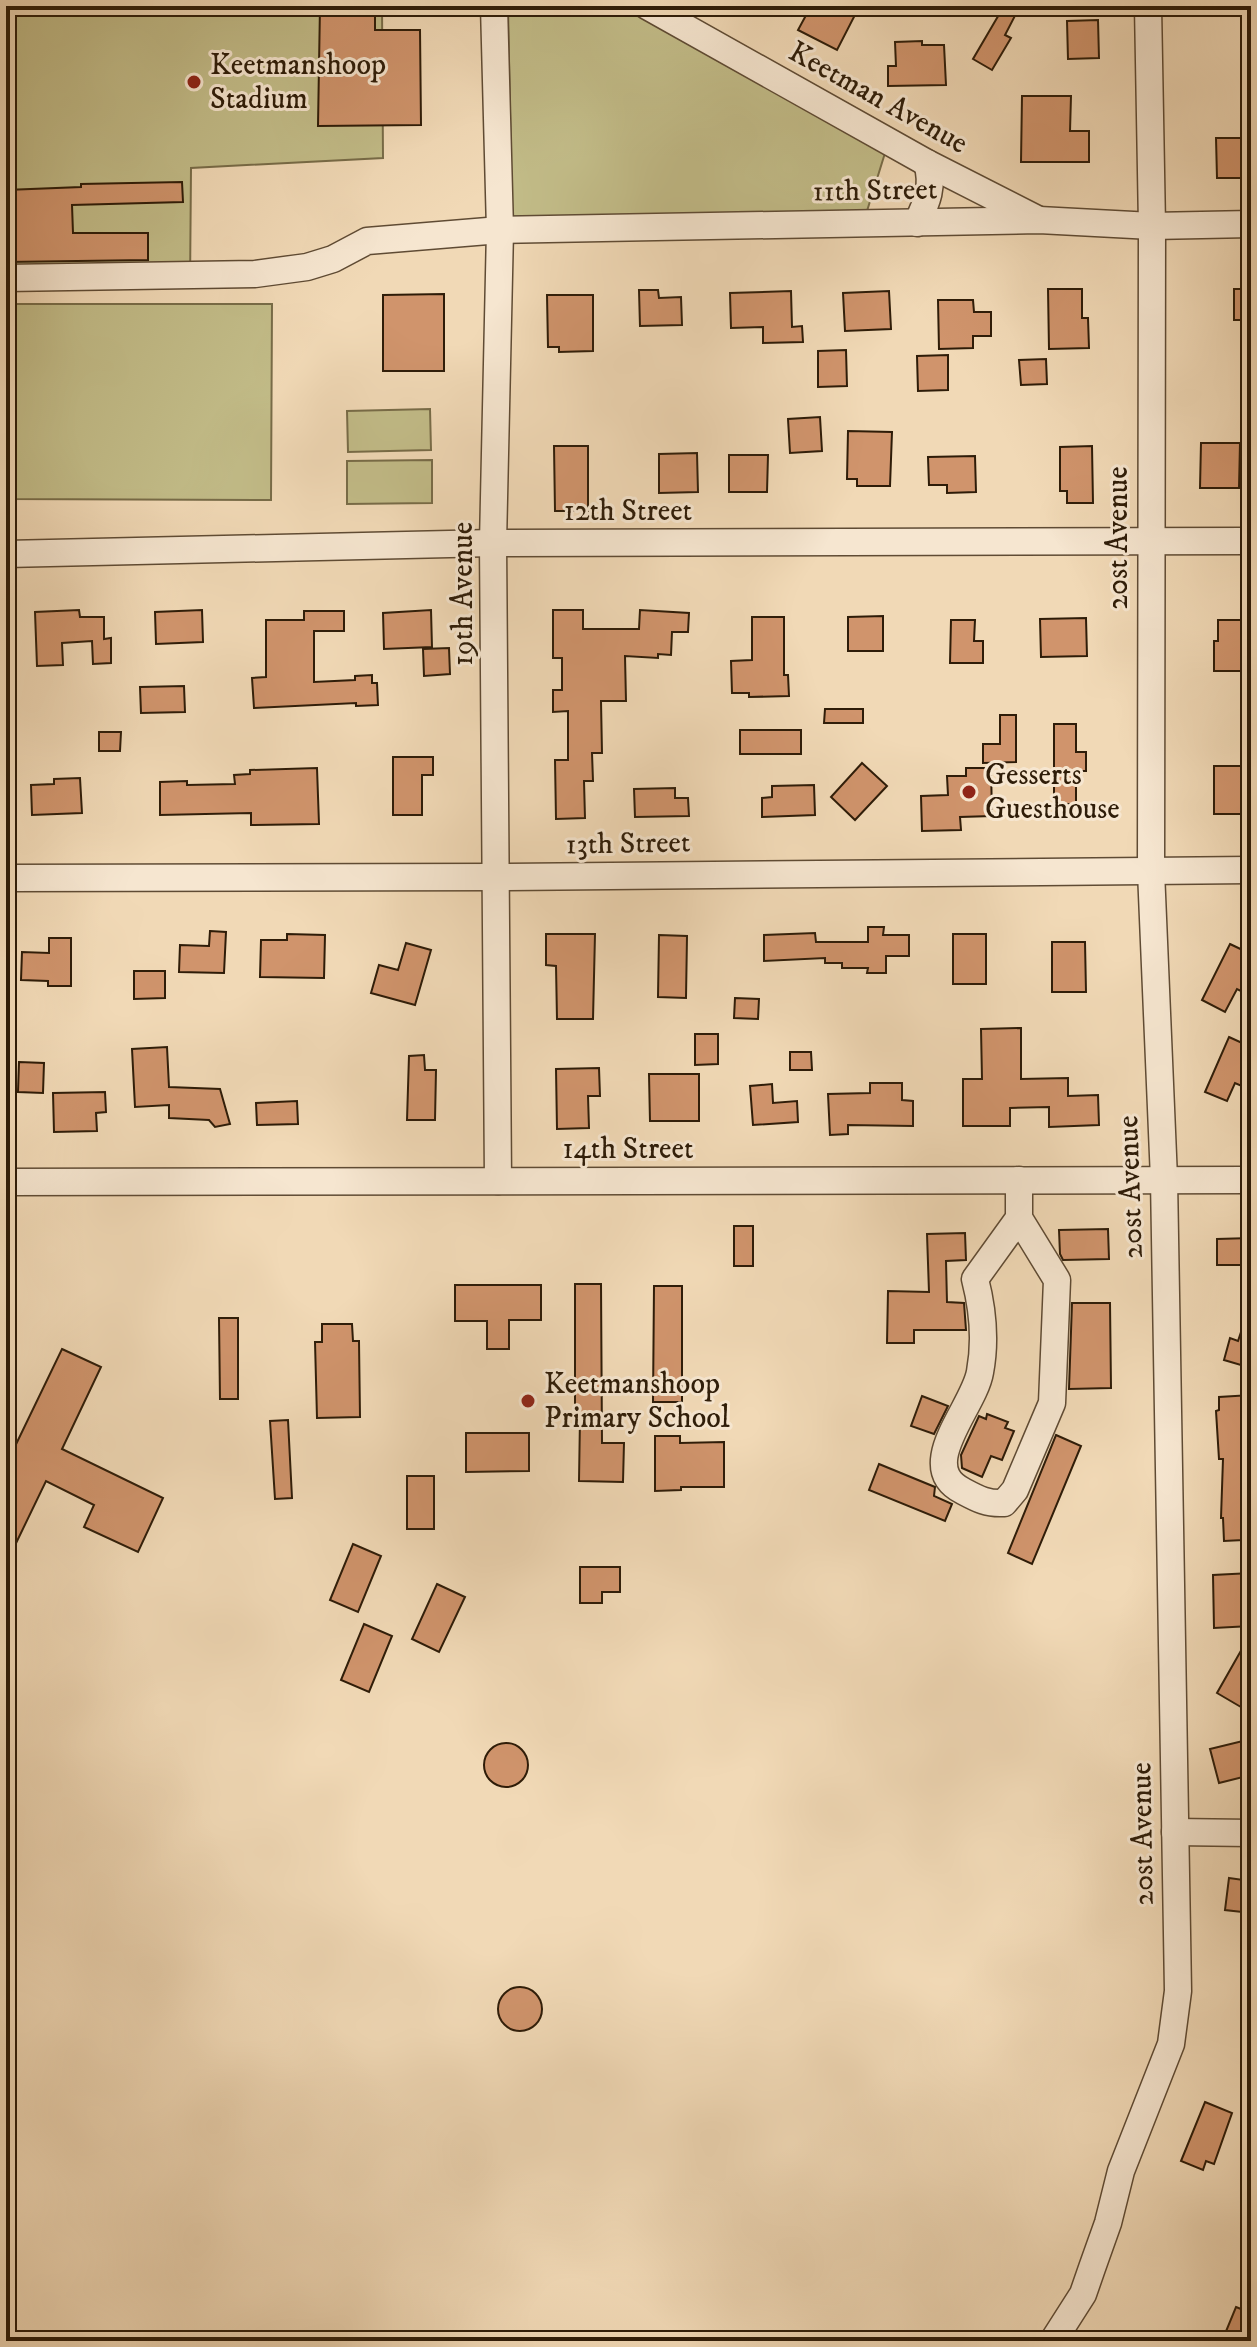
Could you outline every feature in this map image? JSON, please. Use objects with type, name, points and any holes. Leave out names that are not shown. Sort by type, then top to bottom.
[{"type":"street","name":"19th Avenue","points":[[494,6],[500,230],[493,543],[498,1181]]},
{"type":"street","name":"Keetman Avenue","points":[[647,6],[927,163],[1039,220]]},
{"type":"street","name":"20st Avenue","points":[[1053,2341],[1083,2294],[1108,2223],[1121,2171],[1171,2044],[1178,1991],[1164,1179],[1151,871],[1152,226],[1148,6]]},
{"type":"street","points":[[917,223],[931,189],[927,163]]},
{"type":"street","name":"11th Street","points":[[6,278],[255,274],[307,267],[333,259],[367,241],[500,230],[1039,220],[1152,226],[1251,224]]},
{"type":"street","name":"12th Street","points":[[6,554],[493,543],[1251,541]]},
{"type":"street","name":"13th Street","points":[[6,878],[1251,870]]},
{"type":"street","points":[[1019,1180],[1019,1218],[1057,1280],[1052,1403],[1015,1490],[1004,1503],[988,1504],[954,1487],[944,1473],[942,1457],[980,1375],[982,1321],[975,1279],[1019,1218]]},
{"type":"street","name":"14th Street","points":[[6,1182],[1251,1180]]},
{"type":"street","points":[[1175,1832],[1251,1833]]},
{"type":"shaded area","name":"Keetmanshoop Stadium","points":[[6,6],[382,6],[383,158],[191,168],[190,287],[6,282]]},
{"type":"shaded area","points":[[508,6],[638,6],[885,153],[867,211],[512,217]]},
{"type":"shaded area","points":[[6,304],[272,304],[271,500],[6,499]]},
{"type":"shaded area","points":[[430,409],[431,450],[348,452],[347,411]]},
{"type":"shaded area","points":[[432,460],[432,503],[347,504],[347,461]]},
{"type":"building","points":[[320,6],[375,6],[375,30],[420,30],[421,125],[318,126]]},
{"type":"building","points":[[811,6],[842,6],[856,13],[837,50],[798,30]]},
{"type":"building","points":[[1004,6],[1020,6],[1005,35],[1011,38],[992,70],[973,59]]},
{"type":"building","points":[[1098,20],[1099,58],[1068,59],[1067,21]]},
{"type":"building","points":[[922,41],[922,45],[944,45],[946,85],[888,86],[888,66],[896,66],[895,42]]},
{"type":"building","points":[[1022,96],[1071,96],[1070,131],[1089,131],[1089,162],[1021,162]]},
{"type":"building","points":[[1216,138],[1246,138],[1247,178],[1217,178]]},
{"type":"building","points":[[182,182],[183,202],[72,205],[73,233],[148,233],[148,260],[6,262],[6,190],[81,187],[81,184]]},
{"type":"building","points":[[1048,289],[1082,289],[1082,318],[1088,318],[1089,348],[1049,349]]},
{"type":"building","points":[[1234,289],[1251,289],[1251,320],[1234,320]]},
{"type":"building","points":[[639,290],[658,290],[659,298],[681,297],[682,325],[640,326]]},
{"type":"building","points":[[791,291],[792,327],[802,326],[803,342],[763,343],[763,327],[731,328],[730,293]]},
{"type":"building","points":[[889,291],[891,329],[845,331],[843,293]]},
{"type":"building","points":[[444,294],[444,371],[383,371],[383,295]]},
{"type":"building","points":[[547,295],[593,295],[593,351],[559,352],[559,347],[548,347]]},
{"type":"building","points":[[938,300],[973,300],[974,312],[991,312],[991,336],[973,336],[973,348],[939,349]]},
{"type":"building","points":[[846,350],[847,386],[818,387],[818,351]]},
{"type":"building","points":[[948,355],[948,390],[918,391],[917,356]]},
{"type":"building","points":[[1046,359],[1047,384],[1021,385],[1019,360]]},
{"type":"building","points":[[820,417],[822,451],[790,453],[788,419]]},
{"type":"building","points":[[848,431],[892,432],[890,486],[857,486],[857,479],[847,479]]},
{"type":"building","points":[[1201,443],[1240,443],[1239,488],[1200,488]]},
{"type":"building","points":[[554,446],[588,446],[588,511],[555,511]]},
{"type":"building","points":[[1092,446],[1093,503],[1067,503],[1067,491],[1060,491],[1060,447]]},
{"type":"building","points":[[697,453],[698,492],[659,493],[659,454]]},
{"type":"building","points":[[729,455],[768,455],[767,492],[729,492]]},
{"type":"building","points":[[975,456],[976,492],[947,493],[947,485],[929,485],[928,457]]},
{"type":"building","points":[[79,610],[80,617],[104,617],[104,639],[111,638],[111,663],[93,664],[92,641],[62,643],[63,665],[37,666],[35,612]]},
{"type":"building","points":[[202,610],[203,642],[156,644],[155,612]]},
{"type":"building","points":[[431,610],[432,647],[384,649],[383,613]]},
{"type":"building","points":[[553,610],[583,610],[583,629],[639,629],[640,610],[689,613],[688,632],[672,632],[671,655],[658,654],[658,658],[625,656],[626,701],[601,701],[602,753],[592,753],[593,781],[584,781],[585,818],[556,819],[555,760],[568,760],[568,711],[553,712],[553,690],[562,690],[562,658],[553,658]]},
{"type":"building","points":[[304,611],[344,611],[344,631],[314,631],[314,682],[355,680],[355,676],[372,675],[372,683],[377,683],[378,705],[356,706],[356,703],[254,708],[252,678],[266,677],[266,620],[304,620]]},
{"type":"building","points":[[883,616],[883,651],[848,651],[848,617]]},
{"type":"building","points":[[752,617],[784,617],[784,675],[788,675],[789,696],[749,697],[749,693],[732,693],[731,661],[752,660]]},
{"type":"building","points":[[1086,618],[1087,656],[1041,657],[1040,619]]},
{"type":"building","points":[[951,620],[975,620],[974,641],[983,641],[983,663],[950,663]]},
{"type":"building","points":[[1218,620],[1243,620],[1242,671],[1214,671]]},
{"type":"building","points":[[449,648],[450,674],[424,676],[423,649]]},
{"type":"building","points":[[184,686],[185,712],[141,713],[140,687]]},
{"type":"building","points":[[825,709],[863,709],[863,723],[824,723]]},
{"type":"building","points":[[1000,715],[1016,715],[1016,762],[983,763],[983,744],[1000,744]]},
{"type":"building","points":[[1054,724],[1076,724],[1076,752],[1086,752],[1086,771],[1076,771],[1076,804],[1054,804]]},
{"type":"building","points":[[740,730],[801,730],[801,754],[740,754]]},
{"type":"building","points":[[99,732],[121,732],[120,751],[99,751]]},
{"type":"building","points":[[393,757],[433,757],[433,775],[422,775],[422,815],[393,815]]},
{"type":"building","points":[[862,763],[887,786],[855,820],[831,797]]},
{"type":"building","points":[[1214,766],[1242,766],[1242,814],[1214,814]]},
{"type":"building","points":[[317,768],[319,824],[251,825],[251,813],[160,815],[160,782],[235,784],[234,775],[250,774],[250,770]]},
{"type":"building","points":[[966,768],[991,768],[992,816],[960,817],[961,830],[922,831],[921,796],[948,795],[947,776],[966,776]]},
{"type":"building","points":[[80,778],[82,813],[32,815],[31,785],[54,784],[54,779]]},
{"type":"building","points":[[814,785],[815,815],[762,817],[762,798],[772,797],[772,786]]},
{"type":"building","points":[[675,788],[675,798],[688,798],[689,816],[635,817],[634,789]]},
{"type":"building","points":[[868,927],[884,927],[883,935],[909,935],[909,956],[886,956],[886,973],[867,973],[868,968],[842,968],[842,963],[825,963],[825,958],[764,961],[764,935],[815,933],[816,942],[868,942]]},
{"type":"building","points":[[210,931],[226,932],[224,973],[179,972],[180,945],[209,946]]},
{"type":"building","points":[[287,934],[325,935],[324,978],[260,977],[261,940],[287,940]]},
{"type":"building","points":[[546,934],[595,934],[593,1019],[557,1019],[556,966],[546,965]]},
{"type":"building","points":[[953,934],[986,934],[986,984],[953,984]]},
{"type":"building","points":[[659,935],[687,936],[686,998],[658,997]]},
{"type":"building","points":[[49,938],[71,938],[71,986],[48,986],[48,981],[21,980],[22,952],[49,953]]},
{"type":"building","points":[[1052,942],[1085,942],[1086,992],[1052,992]]},
{"type":"building","points":[[406,943],[431,950],[415,1005],[371,993],[379,965],[398,970]]},
{"type":"building","points":[[1230,944],[1251,954],[1245,974],[1251,977],[1251,996],[1237,989],[1225,1012],[1202,1000]]},
{"type":"building","points":[[134,971],[165,971],[165,998],[134,999]]},
{"type":"building","points":[[735,998],[759,999],[758,1019],[734,1018]]},
{"type":"building","points":[[1021,1028],[1021,1079],[1068,1078],[1068,1096],[1098,1095],[1099,1125],[1049,1127],[1049,1107],[1010,1108],[1010,1126],[963,1126],[963,1079],[982,1079],[981,1029]]},
{"type":"building","points":[[695,1034],[718,1034],[718,1064],[695,1065]]},
{"type":"building","points":[[1229,1037],[1251,1047],[1244,1064],[1251,1070],[1244,1087],[1235,1083],[1227,1101],[1205,1092]]},
{"type":"building","points":[[167,1047],[169,1087],[220,1089],[230,1124],[215,1127],[209,1120],[169,1118],[169,1105],[135,1107],[132,1049]]},
{"type":"building","points":[[790,1052],[811,1052],[812,1070],[790,1070]]},
{"type":"building","points":[[424,1055],[425,1070],[436,1070],[435,1120],[407,1120],[409,1056]]},
{"type":"building","points":[[19,1062],[44,1063],[43,1093],[18,1092]]},
{"type":"building","points":[[599,1068],[600,1096],[588,1096],[589,1128],[557,1129],[556,1069]]},
{"type":"building","points":[[649,1074],[699,1074],[699,1121],[650,1121]]},
{"type":"building","points":[[870,1083],[902,1083],[902,1100],[913,1101],[913,1126],[848,1125],[848,1134],[830,1135],[828,1094],[870,1093]]},
{"type":"building","points":[[772,1084],[773,1103],[797,1101],[798,1122],[753,1125],[750,1086]]},
{"type":"building","points":[[105,1092],[106,1112],[96,1113],[97,1131],[54,1132],[53,1093]]},
{"type":"building","points":[[297,1101],[298,1124],[257,1125],[256,1103]]},
{"type":"building","points":[[734,1226],[753,1226],[753,1266],[734,1266]]},
{"type":"building","points":[[1108,1229],[1109,1259],[1063,1260],[1059,1230]]},
{"type":"building","points":[[965,1233],[966,1260],[946,1261],[947,1302],[964,1303],[966,1330],[914,1330],[914,1343],[887,1343],[888,1291],[929,1292],[927,1234]]},
{"type":"building","points":[[1251,1238],[1251,1265],[1217,1265],[1217,1239]]},
{"type":"building","points":[[575,1284],[601,1284],[602,1443],[624,1443],[623,1482],[579,1481],[580,1418],[575,1418]]},
{"type":"building","points":[[455,1285],[541,1285],[541,1320],[509,1320],[509,1349],[487,1349],[487,1321],[455,1321]]},
{"type":"building","points":[[654,1286],[682,1286],[682,1402],[653,1402]]},
{"type":"building","points":[[1072,1303],[1110,1303],[1111,1388],[1069,1389]]},
{"type":"building","points":[[1248,1311],[1251,1311],[1251,1368],[1224,1360],[1230,1338],[1238,1341]]},
{"type":"building","points":[[219,1318],[238,1318],[238,1399],[220,1399]]},
{"type":"building","points":[[322,1324],[352,1324],[353,1341],[359,1341],[360,1417],[317,1418],[315,1342],[322,1342]]},
{"type":"building","points":[[62,1349],[101,1367],[62,1449],[163,1498],[138,1552],[84,1527],[94,1505],[46,1481],[6,1564],[6,1465]]},
{"type":"building","points":[[1251,1395],[1248,1518],[1242,1518],[1243,1540],[1224,1541],[1221,1518],[1223,1459],[1219,1459],[1216,1411],[1219,1410],[1219,1397]]},
{"type":"building","points":[[922,1396],[948,1406],[934,1434],[911,1426]]},
{"type":"building","points":[[987,1414],[1008,1422],[1005,1428],[1014,1431],[1002,1460],[991,1456],[982,1477],[962,1468],[961,1455],[979,1416],[986,1419]]},
{"type":"building","points":[[288,1420],[292,1498],[275,1499],[270,1421]]},
{"type":"building","points":[[466,1433],[529,1433],[529,1471],[466,1472]]},
{"type":"building","points":[[1056,1435],[1081,1446],[1032,1564],[1008,1553]]},
{"type":"building","points":[[655,1436],[680,1436],[680,1443],[724,1442],[724,1487],[681,1487],[681,1490],[655,1491]]},
{"type":"building","points":[[879,1464],[935,1487],[934,1496],[952,1504],[945,1521],[869,1490]]},
{"type":"building","points":[[407,1476],[434,1476],[434,1529],[407,1529]]},
{"type":"building","points":[[353,1544],[381,1556],[358,1612],[330,1600]]},
{"type":"building","points":[[580,1567],[620,1567],[620,1592],[602,1592],[602,1603],[580,1603]]},
{"type":"building","points":[[1251,1573],[1251,1626],[1214,1628],[1213,1575]]},
{"type":"building","points":[[437,1584],[465,1597],[439,1652],[412,1639]]},
{"type":"building","points":[[364,1624],[392,1636],[369,1692],[341,1680]]},
{"type":"building","points":[[1251,1633],[1251,1702],[1246,1710],[1217,1693]]},
{"type":"building","points":[[1251,1739],[1251,1775],[1219,1783],[1210,1749]]},
{"type":"building","points":[[506,1743],[521,1750],[528,1765],[521,1780],[506,1787],[491,1780],[484,1765],[491,1750]]},
{"type":"building","points":[[1229,1878],[1251,1881],[1251,1913],[1225,1910]]},
{"type":"building","points":[[520,1987],[535,1994],[542,2009],[535,2024],[520,2031],[505,2024],[498,2009],[505,1994]]},
{"type":"building","points":[[1205,2102],[1232,2113],[1214,2164],[1206,2161],[1203,2170],[1181,2161]]},
{"type":"building","points":[[1236,2307],[1251,2313],[1251,2341],[1222,2341]]},
{"type":"place","name":"Keetmanshoop Stadium","points":[[194,82]]},
{"type":"place","name":"Gesserts Guesthouse","points":[[969,792]]},
{"type":"place","name":"Keetmanshoop Primary School","points":[[528,1401]]}]
